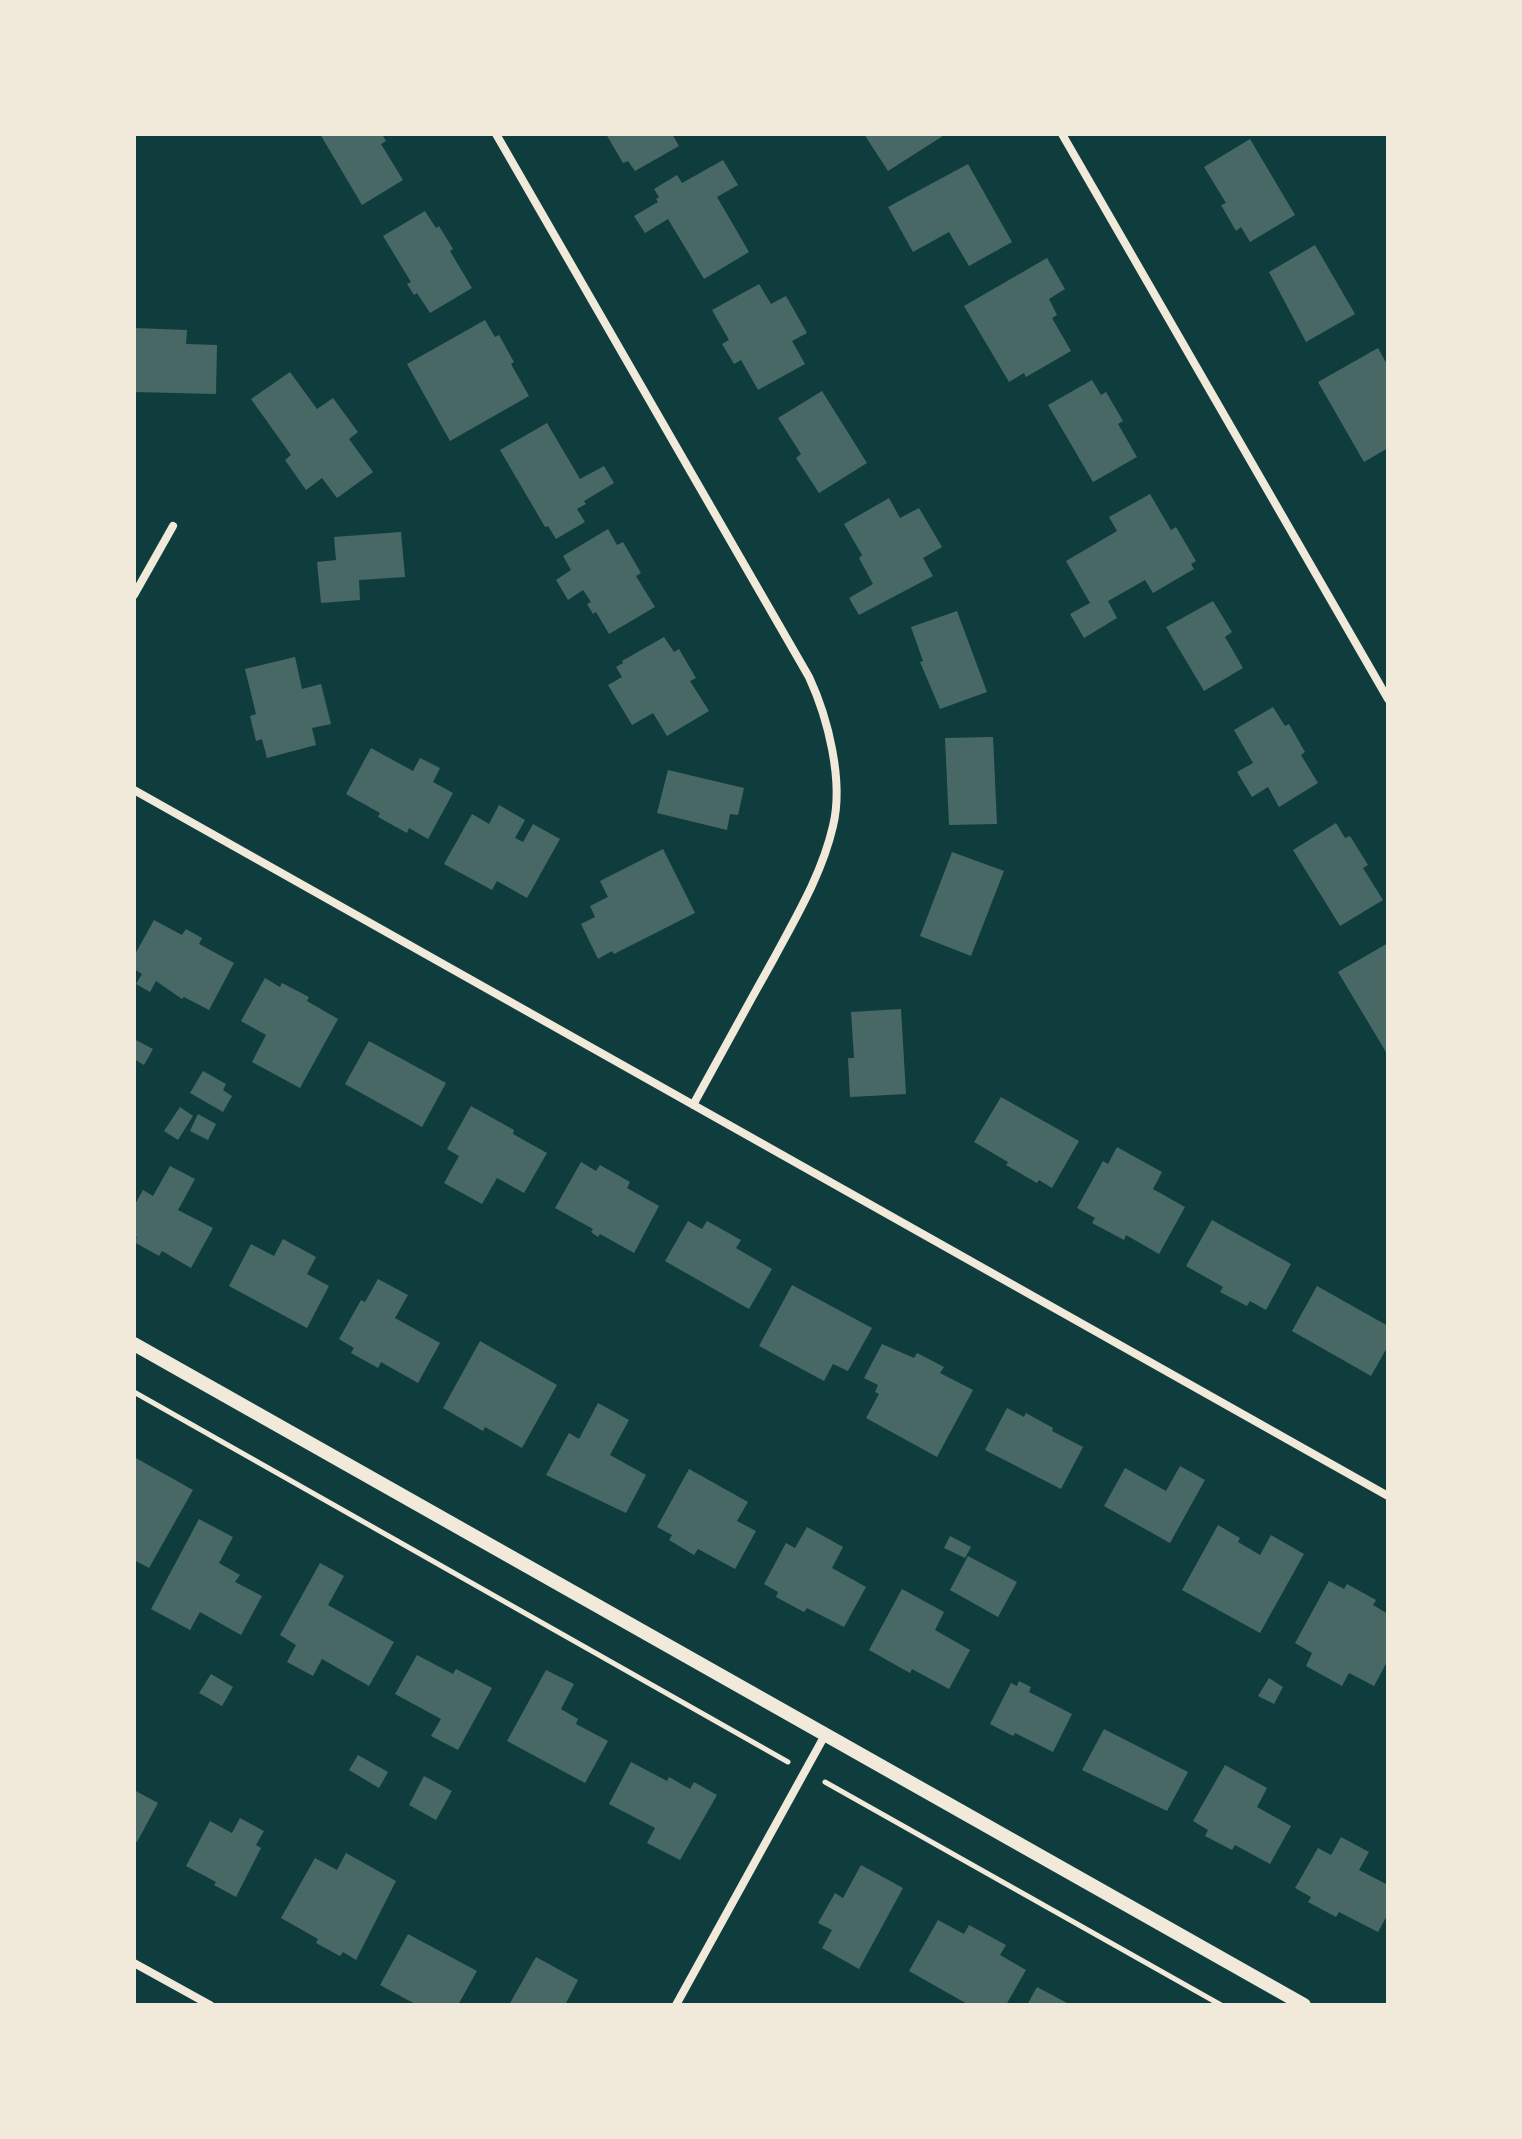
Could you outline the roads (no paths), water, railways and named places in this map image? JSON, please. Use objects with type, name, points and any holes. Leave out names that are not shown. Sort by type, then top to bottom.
[{"type":"street","points":[[496,134],[809,677],[819,699],[831,747],[835,787],[834,825],[811,889],[693,1105]]},
{"type":"street","points":[[1062,134],[1388,699]]},
{"type":"street","points":[[134,595],[173,526]]},
{"type":"street","points":[[134,790],[1388,1496]]},
{"type":"street","points":[[134,1344],[1304,2005]]},
{"type":"street","points":[[676,2005],[825,1735]]},
{"type":"street","points":[[134,1963],[210,2005]]}]
